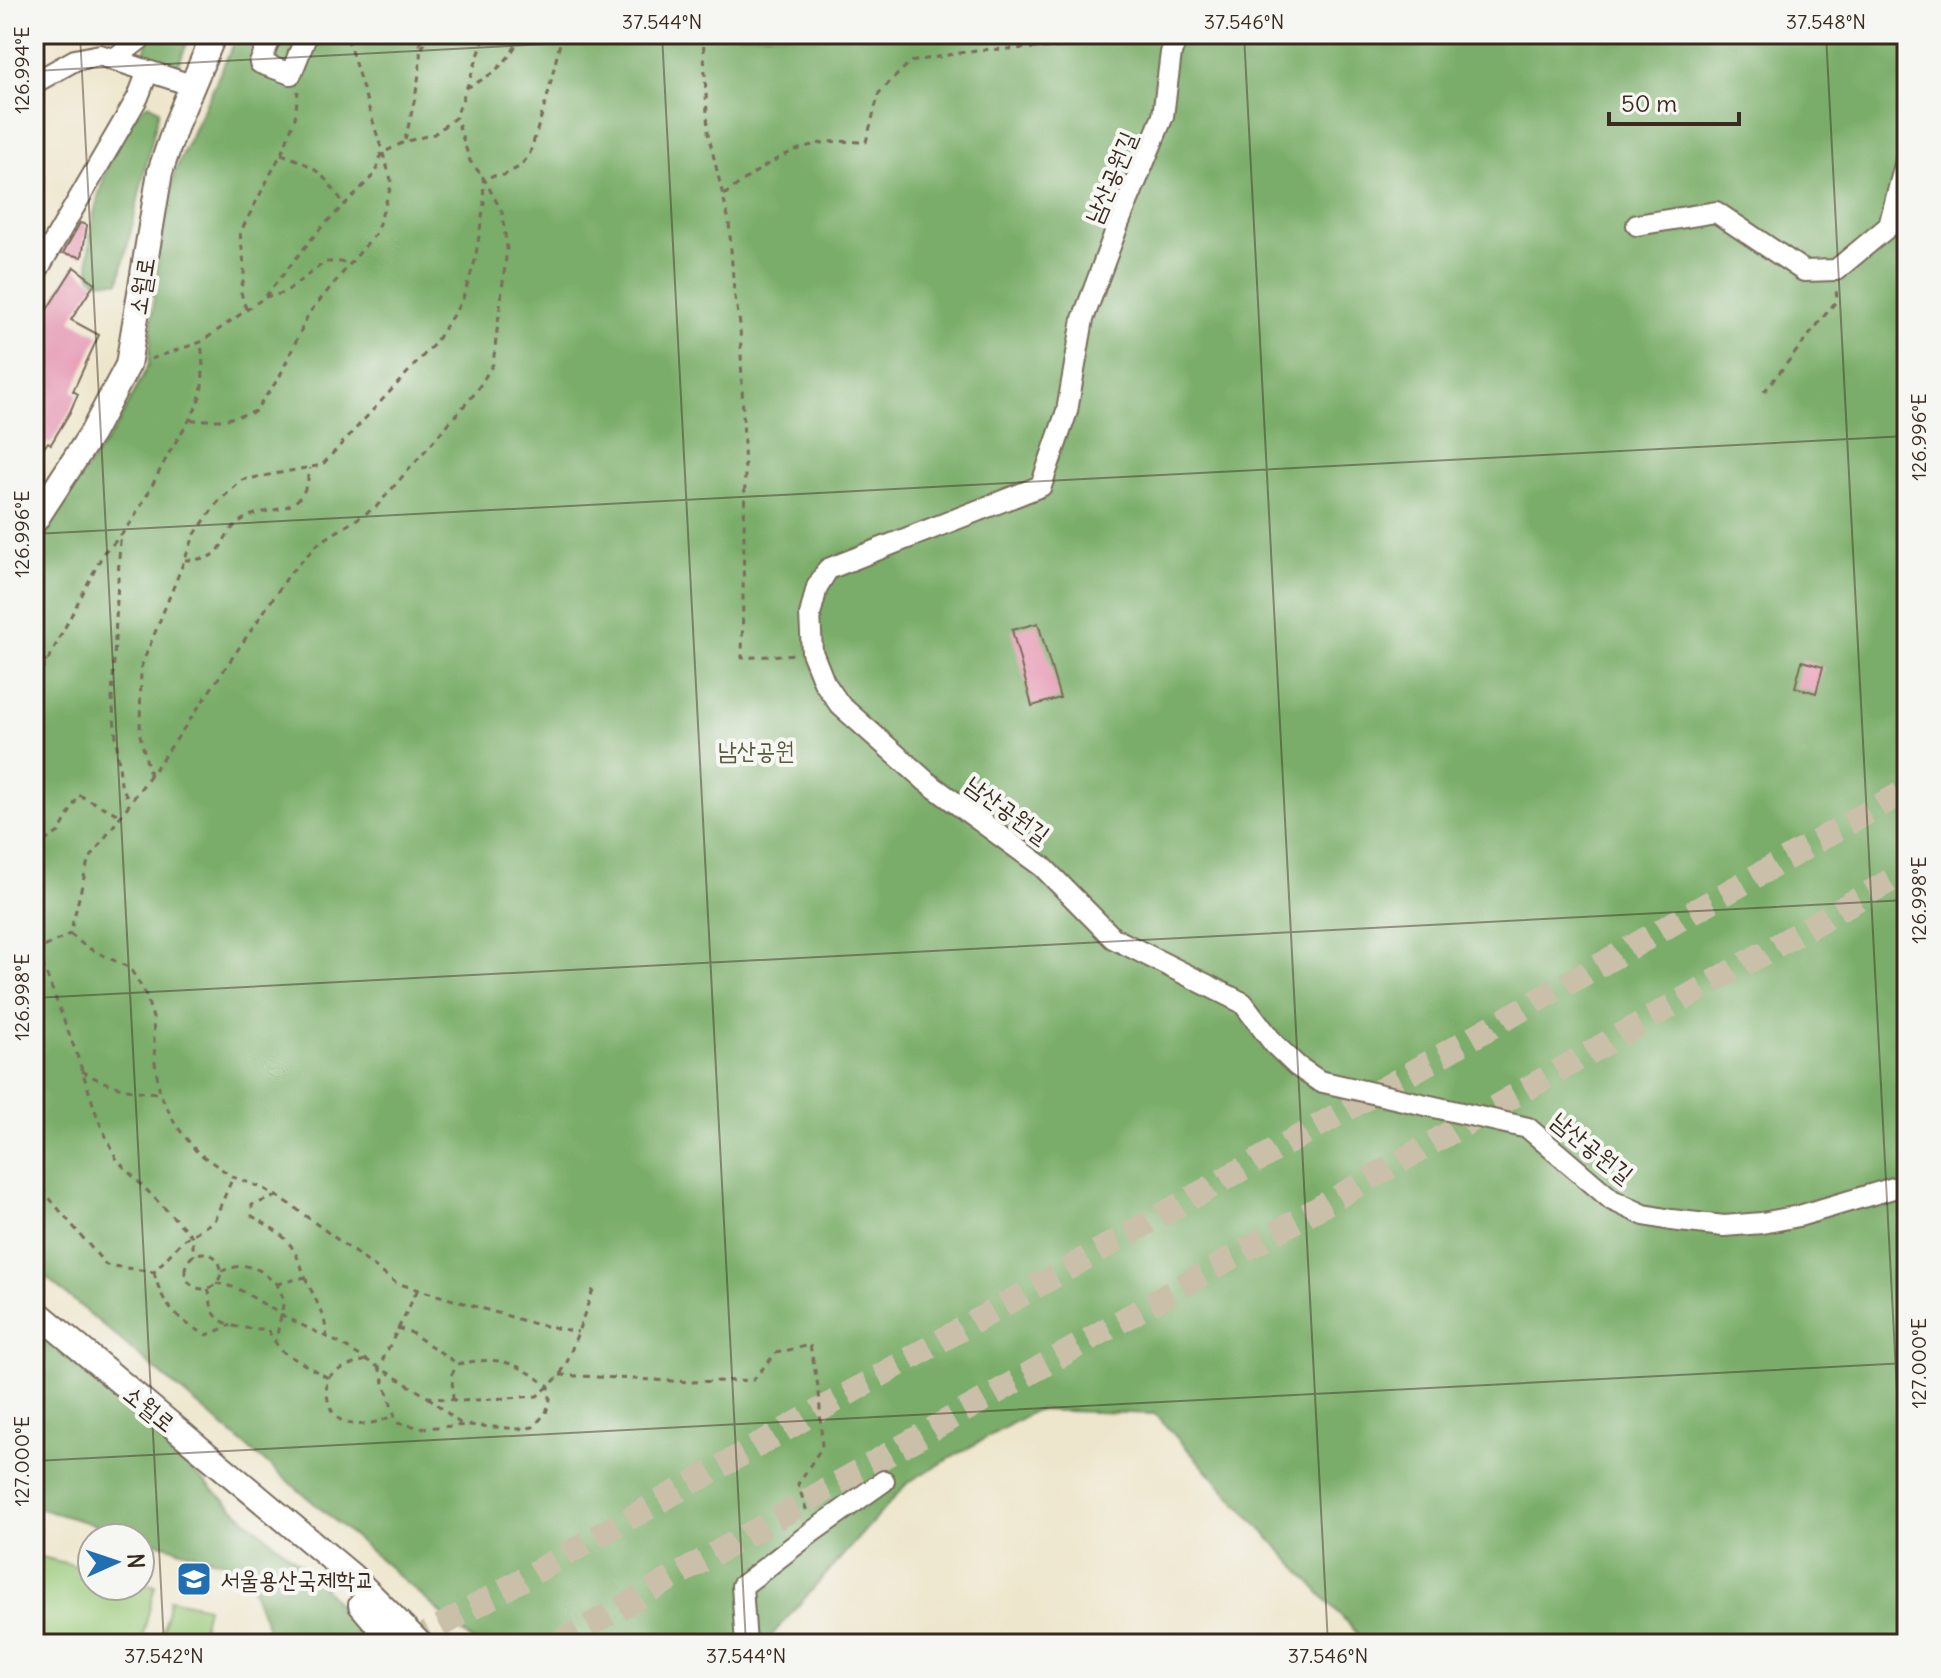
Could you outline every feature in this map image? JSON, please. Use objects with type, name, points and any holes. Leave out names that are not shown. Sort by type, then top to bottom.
[{"type":"main road","name":"소월로","points":[[34,522],[92,433],[128,365],[160,172],[214,34]]},
{"type":"main road","name":"소월로","points":[[34,1310],[352,1576],[420,1644]]},
{"type":"main road","name":"소월로","points":[[267,1504],[356,1598],[394,1644]]},
{"type":"street","points":[[114,59],[140,39],[141,34]]},
{"type":"street","points":[[272,34],[260,63],[291,74],[307,34]]},
{"type":"street","name":"남산공원길","points":[[1178,34],[1171,53],[1163,116],[1083,319],[1067,411],[1041,486],[828,569],[817,587],[810,615],[812,652],[824,682],[840,705],[927,782],[1043,867],[1113,938],[1243,1003],[1274,1044],[1319,1081],[1528,1128],[1612,1200],[1644,1215],[1671,1220],[1724,1226],[1762,1223],[1799,1216],[1907,1184]]},
{"type":"street","points":[[34,83],[75,60],[100,55],[194,86]]},
{"type":"street","points":[[34,276],[138,97],[148,71]]},
{"type":"street","points":[[1637,225],[1716,212],[1804,271],[1836,270],[1889,226],[1907,157]]},
{"type":"street","points":[[746,1644],[742,1586],[884,1481]]},
{"type":"path","points":[[191,420],[223,420],[254,412],[279,378],[309,313],[376,233],[392,183],[346,34]]},
{"type":"path","points":[[404,142],[415,97],[421,50],[419,34]]},
{"type":"path","points":[[421,50],[430,34]]},
{"type":"path","points":[[128,365],[201,342],[265,297],[318,231],[376,173],[381,154],[404,142],[434,134],[456,117],[486,34]]},
{"type":"path","points":[[466,88],[489,77],[507,60],[521,34]]},
{"type":"path","points":[[483,177],[504,175],[519,167],[529,156],[555,71],[562,34]]},
{"type":"path","points":[[703,34],[708,133],[731,233],[734,292],[740,324],[744,412],[742,658],[812,652]]},
{"type":"path","points":[[724,195],[763,166],[788,154],[822,143],[866,142],[879,93],[910,62],[976,50],[1067,47],[1049,34]]},
{"type":"path","points":[[246,310],[240,289],[244,280],[244,264],[240,233],[281,154],[295,118],[298,83],[291,74]]},
{"type":"path","points":[[194,1256],[192,1236],[117,1160],[98,1119],[36,952],[70,934],[88,861],[291,572],[319,543],[376,507],[476,392],[493,364],[507,249],[502,212],[483,177],[470,161],[456,117]]},
{"type":"path","points":[[281,154],[298,159],[323,173],[345,205]]},
{"type":"path","points":[[150,775],[140,735],[141,667],[195,534],[217,503],[242,480],[322,465],[434,344],[462,301],[475,261],[484,204],[483,177]]},
{"type":"path","points":[[265,297],[284,293],[325,262],[337,260],[352,263]]},
{"type":"path","points":[[1764,392],[1837,300],[1836,270]]},
{"type":"path","points":[[34,679],[47,662],[104,552],[120,540],[174,444],[191,420],[201,392],[204,360],[201,342]]},
{"type":"path","points":[[185,560],[208,559],[220,549],[227,534],[241,520],[259,511],[285,507],[296,501],[306,487],[310,468]]},
{"type":"path","points":[[120,540],[112,699],[121,784],[129,802]]},
{"type":"path","points":[[34,652],[47,662]]},
{"type":"path","points":[[34,848],[59,832],[79,795],[120,815]]},
{"type":"path","points":[[70,934],[86,947],[130,968],[145,993],[153,1018],[160,1093],[175,1124],[197,1152],[233,1177],[277,1196],[396,1283],[535,1324],[578,1332]]},
{"type":"path","points":[[82,1071],[101,1083],[118,1088],[160,1093]]},
{"type":"path","points":[[154,1272],[182,1241],[214,1221],[233,1177]]},
{"type":"path","points":[[34,1180],[106,1265],[154,1272]]},
{"type":"path","points":[[277,1196],[252,1205],[252,1216],[296,1249],[324,1317],[328,1338]]},
{"type":"path","points":[[206,1254],[217,1260],[221,1271],[216,1283],[208,1289],[195,1287],[187,1278],[186,1265],[194,1256],[206,1254]]},
{"type":"path","points":[[221,1271],[243,1265],[259,1270],[277,1284],[284,1300],[276,1340]]},
{"type":"path","points":[[154,1272],[160,1296],[191,1327],[207,1335],[231,1325]]},
{"type":"path","points":[[277,1284],[305,1277]]},
{"type":"path","points":[[216,1283],[237,1288],[379,1367],[428,1397],[462,1425]]},
{"type":"path","points":[[428,1397],[453,1400],[537,1396],[560,1375],[595,1284]]},
{"type":"path","points":[[208,1289],[212,1311],[235,1327],[267,1329],[281,1351],[328,1378]]},
{"type":"path","points":[[417,1291],[379,1367],[397,1423],[423,1428],[462,1425],[533,1427],[546,1413],[550,1399],[549,1386]]},
{"type":"path","points":[[397,1328],[410,1332],[458,1364],[494,1361],[518,1364],[549,1386]]},
{"type":"path","points":[[560,1375],[692,1382],[753,1380],[776,1353],[810,1345],[819,1391],[822,1447],[798,1484],[812,1532]]},
{"type":"path","points":[[366,1360],[341,1368],[328,1378],[328,1405],[338,1419],[355,1425],[376,1423],[395,1415]]},
{"type":"path","points":[[453,1400],[452,1374],[458,1364]]},
{"type":"green space","points":[[151,34],[191,34],[176,70],[147,61],[144,52]]},
{"type":"green space","name":"남산공원","points":[[238,34],[1907,34],[1907,1644],[1367,1644],[1155,1414],[1036,1410],[908,1482],[764,1644],[476,1644],[366,1547],[34,1267],[34,543],[117,426],[149,364],[155,280],[174,173]]},
{"type":"green space","points":[[148,104],[159,110],[119,282],[97,281],[91,277],[90,236],[102,184],[122,135]]},
{"type":"green space","points":[[34,1328],[249,1522],[314,1575],[370,1644],[266,1644],[268,1629],[254,1593],[250,1570],[156,1543],[156,1522],[85,1522],[34,1507]]},
{"type":"green space","points":[[34,1555],[76,1566],[76,1602],[151,1602],[141,1644],[34,1644]]},
{"type":"green space","points":[[170,1599],[207,1607],[199,1644],[162,1637]]},
{"type":"building","points":[[80,223],[87,225],[82,257],[63,253]]},
{"type":"building","points":[[74,267],[95,283],[71,320],[99,335],[73,391],[78,394],[70,412],[51,444],[48,442],[34,462],[34,319],[40,308],[46,311]]},
{"type":"building","points":[[1038,623],[1060,698],[1032,706],[1012,630]]},
{"type":"building","points":[[1802,661],[1823,667],[1816,693],[1795,687]]},
{"type":"tunnel","points":[[409,1644],[1907,790]]},
{"type":"tunnel","points":[[557,1644],[1907,871]]},
{"type":"place","name":"서울용산국제학교","points":[[194,1579]]}]
